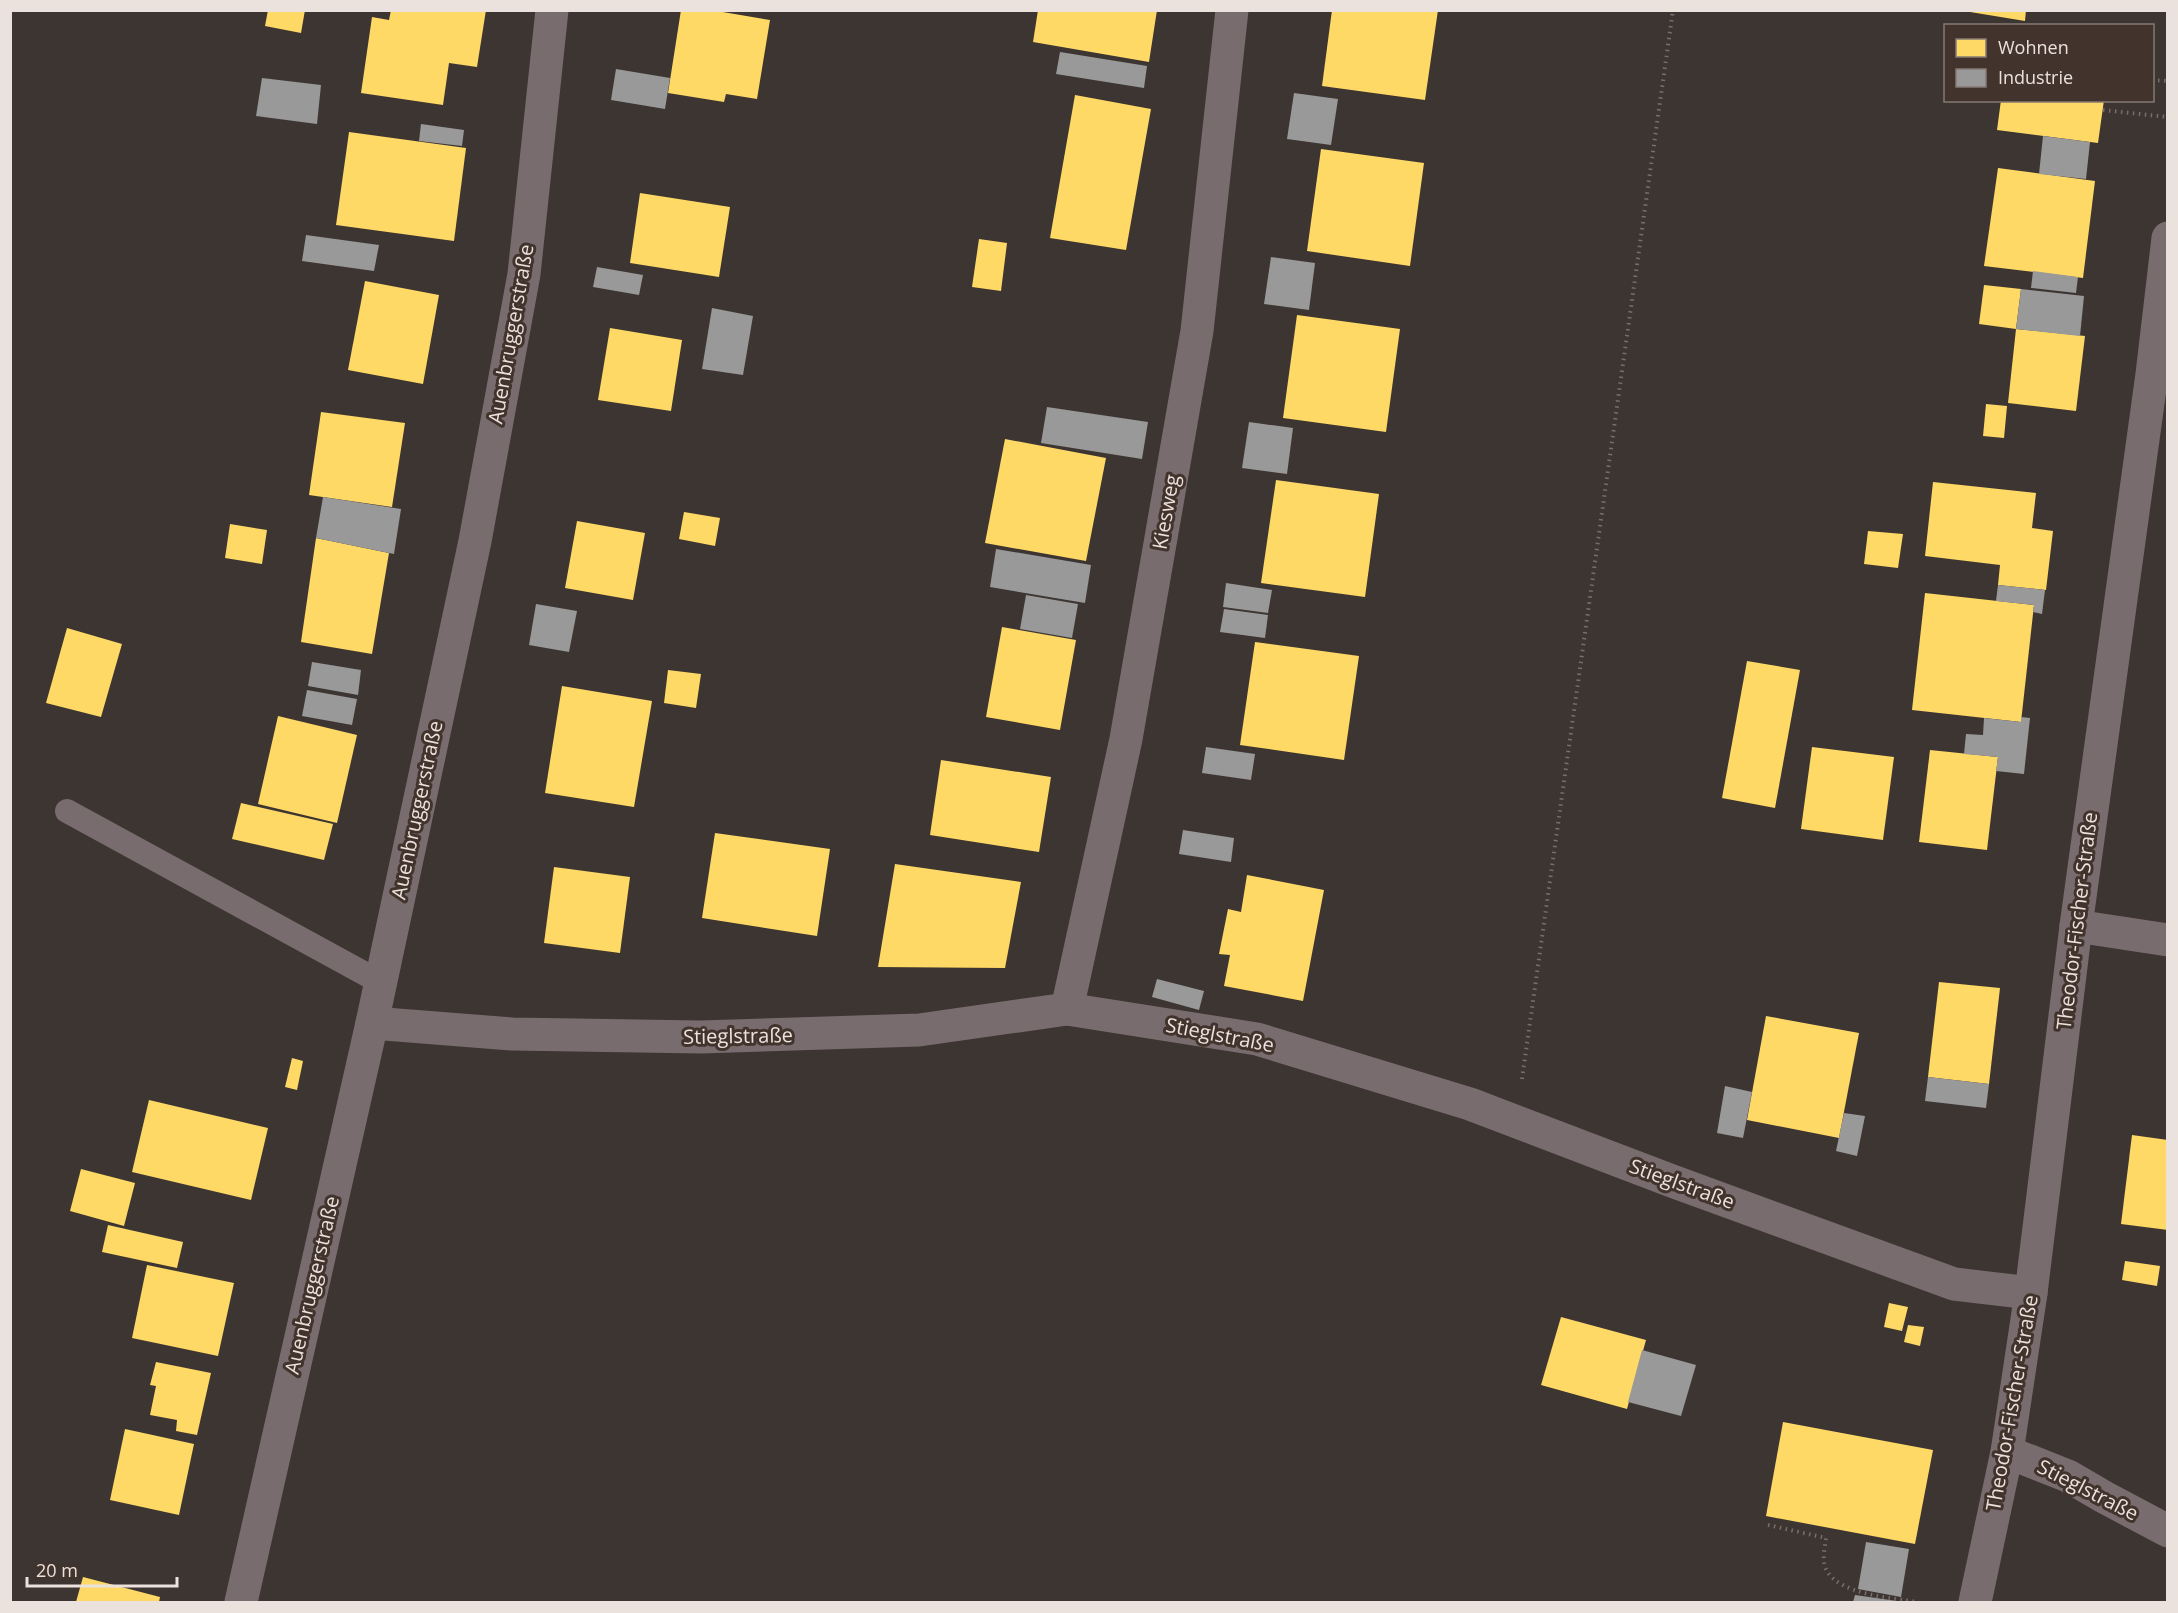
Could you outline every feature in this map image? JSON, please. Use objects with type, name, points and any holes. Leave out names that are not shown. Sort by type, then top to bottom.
[{"type":"street","name":"Auenbruggerstraße","points":[[240,1602],[372,1023],[475,541],[524,274],[552,10]]},
{"type":"street","name":"Kiesweg","points":[[1067,1008],[1126,739],[1197,331],[1232,10]]},
{"type":"street","name":"Theodor-Fischer-Straße","points":[[1975,1602],[2007,1452],[2031,1293],[2076,926],[2160,375],[2168,238]]},
{"type":"street","points":[[2076,926],[2168,940]]},
{"type":"street","name":"Stieglstraße","points":[[372,1023],[512,1034],[701,1038],[919,1030],[1067,1008],[1257,1039],[1470,1104],[1954,1284],[2031,1293]]},
{"type":"street","name":"Stieglstraße","points":[[2007,1452],[2068,1476],[2168,1531]]},
{"type":"lane","points":[[67,811],[380,982]]},
{"type":"path","points":[[1516,1122],[1673,10]]},
{"type":"path","points":[[2103,110],[2168,117]]},
{"type":"path","points":[[1768,1525],[1826,1538],[1824,1559],[1827,1571],[1854,1591],[1918,1602]]},
{"type":"building: Wohnen","points":[[268,10],[305,10],[301,33],[265,26]]},
{"type":"building: Wohnen","points":[[391,10],[486,10],[477,67],[449,63],[443,105],[361,93],[372,17],[389,20]]},
{"type":"building: Wohnen","points":[[681,10],[711,10],[770,20],[757,99],[726,94],[724,102],[668,93]]},
{"type":"building: Wohnen","points":[[1038,10],[1157,10],[1149,62],[1033,42]]},
{"type":"building: Wohnen","points":[[1332,10],[1438,10],[1425,100],[1322,86]]},
{"type":"building: Wohnen","points":[[1958,10],[2026,10],[2025,21]]},
{"type":"building: Wohnen","points":[[1075,95],[1151,109],[1126,250],[1050,238]]},
{"type":"building: Wohnen","points":[[2001,102],[2104,102],[2098,143],[1997,130]]},
{"type":"building: Wohnen","points":[[349,132],[466,148],[454,241],[336,225]]},
{"type":"building: Wohnen","points":[[1321,149],[1424,163],[1410,266],[1307,251]]},
{"type":"building: Wohnen","points":[[1998,168],[2095,181],[2083,278],[1984,266]]},
{"type":"building: Wohnen","points":[[640,193],[730,207],[719,277],[630,263]]},
{"type":"building: Wohnen","points":[[979,239],[1007,243],[1001,291],[972,287]]},
{"type":"building: Wohnen","points":[[365,281],[439,295],[423,384],[348,370]]},
{"type":"building: Wohnen","points":[[1984,285],[2021,289],[2016,329],[1979,324]]},
{"type":"building: Wohnen","points":[[1297,315],[1400,329],[1386,432],[1283,418]]},
{"type":"building: Wohnen","points":[[610,328],[682,340],[671,411],[598,400]]},
{"type":"building: Wohnen","points":[[2016,329],[2085,336],[2076,411],[2008,403]]},
{"type":"building: Wohnen","points":[[1986,404],[2007,406],[2004,438],[1983,436]]},
{"type":"building: Wohnen","points":[[321,412],[405,423],[392,507],[309,495]]},
{"type":"building: Wohnen","points":[[1005,439],[1106,458],[1086,561],[985,543]]},
{"type":"building: Wohnen","points":[[1276,480],[1379,494],[1365,597],[1261,583]]},
{"type":"building: Wohnen","points":[[1933,482],[2036,493],[2032,528],[2053,531],[2046,590],[1998,585],[2000,565],[1925,556]]},
{"type":"building: Wohnen","points":[[684,512],[720,518],[715,546],[679,539]]},
{"type":"building: Wohnen","points":[[577,521],[645,533],[633,600],[565,588]]},
{"type":"building: Wohnen","points":[[230,524],[267,530],[262,564],[225,558]]},
{"type":"building: Wohnen","points":[[1868,531],[1903,534],[1898,568],[1864,564]]},
{"type":"building: Wohnen","points":[[316,538],[389,553],[372,654],[301,642]]},
{"type":"building: Wohnen","points":[[1925,593],[2034,605],[2021,722],[1912,710]]},
{"type":"building: Wohnen","points":[[1002,627],[1076,640],[1060,730],[986,717]]},
{"type":"building: Wohnen","points":[[67,628],[122,644],[101,717],[46,703]]},
{"type":"building: Wohnen","points":[[1255,642],[1359,656],[1344,760],[1240,745]]},
{"type":"building: Wohnen","points":[[1747,661],[1800,670],[1775,808],[1722,798]]},
{"type":"building: Wohnen","points":[[668,670],[701,674],[696,708],[664,703]]},
{"type":"building: Wohnen","points":[[562,686],[652,701],[634,807],[545,793]]},
{"type":"building: Wohnen","points":[[278,716],[357,735],[337,823],[258,804]]},
{"type":"building: Wohnen","points":[[1812,747],[1894,757],[1883,840],[1801,829]]},
{"type":"building: Wohnen","points":[[1930,750],[1998,757],[1987,850],[1919,842]]},
{"type":"building: Wohnen","points":[[941,760],[1051,777],[1039,852],[930,835]]},
{"type":"building: Wohnen","points":[[241,803],[333,824],[324,860],[232,839]]},
{"type":"building: Wohnen","points":[[715,833],[830,849],[817,936],[702,918]]},
{"type":"building: Wohnen","points":[[895,864],[1021,882],[1005,968],[878,967]]},
{"type":"building: Wohnen","points":[[554,867],[630,877],[620,953],[544,943]]},
{"type":"building: Wohnen","points":[[1247,875],[1324,890],[1303,1001],[1224,986],[1230,955],[1219,954],[1228,909],[1241,912]]},
{"type":"building: Wohnen","points":[[1939,982],[2000,988],[1989,1084],[1928,1077]]},
{"type":"building: Wohnen","points":[[1766,1016],[1859,1033],[1839,1138],[1747,1120]]},
{"type":"building: Wohnen","points":[[292,1058],[303,1061],[297,1090],[285,1087]]},
{"type":"building: Wohnen","points":[[149,1100],[268,1128],[251,1200],[132,1172]]},
{"type":"building: Wohnen","points":[[2132,1135],[2168,1140],[2168,1230],[2121,1224]]},
{"type":"building: Wohnen","points":[[81,1169],[135,1183],[124,1226],[70,1211]]},
{"type":"building: Wohnen","points":[[108,1225],[183,1242],[177,1268],[102,1252]]},
{"type":"building: Wohnen","points":[[2125,1261],[2160,1266],[2157,1286],[2122,1280]]},
{"type":"building: Wohnen","points":[[147,1265],[234,1283],[218,1356],[132,1338]]},
{"type":"building: Wohnen","points":[[1889,1303],[1908,1307],[1902,1331],[1884,1327]]},
{"type":"building: Wohnen","points":[[1561,1317],[1646,1340],[1627,1409],[1541,1385]]},
{"type":"building: Wohnen","points":[[1908,1325],[1924,1327],[1920,1346],[1904,1342]]},
{"type":"building: Wohnen","points":[[156,1362],[211,1373],[197,1435],[176,1431],[177,1420],[150,1415],[156,1386],[150,1385]]},
{"type":"building: Wohnen","points":[[1783,1422],[1933,1450],[1915,1544],[1766,1516]]},
{"type":"building: Wohnen","points":[[125,1429],[194,1444],[179,1515],[110,1500]]},
{"type":"building: Wohnen","points":[[83,1577],[160,1597],[159,1602],[76,1602]]},
{"type":"building: Industrie","points":[[1060,52],[1147,66],[1144,88],[1056,74]]},
{"type":"building: Industrie","points":[[616,69],[670,78],[665,109],[611,100]]},
{"type":"building: Industrie","points":[[262,78],[321,85],[317,124],[256,116]]},
{"type":"building: Industrie","points":[[1294,93],[1338,99],[1331,145],[1287,139]]},
{"type":"building: Industrie","points":[[421,124],[464,130],[462,146],[419,141]]},
{"type":"building: Industrie","points":[[2043,136],[2090,142],[2086,179],[2039,174]]},
{"type":"building: Industrie","points":[[306,235],[379,245],[374,271],[302,261]]},
{"type":"building: Industrie","points":[[1271,257],[1315,263],[1309,310],[1264,304]]},
{"type":"building: Industrie","points":[[597,267],[643,275],[639,295],[593,287]]},
{"type":"building: Industrie","points":[[2033,271],[2078,277],[2076,293],[2031,288]]},
{"type":"building: Industrie","points":[[2021,289],[2084,296],[2080,336],[2016,329]]},
{"type":"building: Industrie","points":[[712,308],[753,316],[743,375],[702,369]]},
{"type":"building: Industrie","points":[[1047,407],[1148,422],[1142,459],[1041,443]]},
{"type":"building: Industrie","points":[[1249,422],[1293,428],[1287,474],[1242,468]]},
{"type":"building: Industrie","points":[[323,497],[401,509],[394,554],[316,538]]},
{"type":"building: Industrie","points":[[996,549],[1091,565],[1085,603],[990,587]]},
{"type":"building: Industrie","points":[[1226,583],[1272,590],[1268,613],[1223,607]]},
{"type":"building: Industrie","points":[[1998,585],[2045,590],[2042,614],[2033,612],[2034,605],[1996,601]]},
{"type":"building: Industrie","points":[[1026,595],[1078,604],[1072,638],[1020,629]]},
{"type":"building: Industrie","points":[[536,604],[577,611],[569,652],[529,645]]},
{"type":"building: Industrie","points":[[1224,609],[1268,615],[1265,638],[1220,632]]},
{"type":"building: Industrie","points":[[312,662],[361,670],[358,695],[308,686]]},
{"type":"building: Industrie","points":[[307,690],[357,699],[352,725],[302,716]]},
{"type":"building: Industrie","points":[[2021,717],[2030,718],[2024,774],[1996,771],[1998,757],[1964,754],[1966,734],[1983,735],[1984,718],[2021,722]]},
{"type":"building: Industrie","points":[[1206,747],[1255,754],[1251,780],[1202,773]]},
{"type":"building: Industrie","points":[[1183,830],[1234,838],[1231,862],[1179,854]]},
{"type":"building: Industrie","points":[[1157,979],[1204,991],[1199,1010],[1152,997]]},
{"type":"building: Industrie","points":[[1928,1077],[1989,1084],[1986,1108],[1925,1101]]},
{"type":"building: Industrie","points":[[1725,1086],[1752,1092],[1743,1138],[1717,1133]]},
{"type":"building: Industrie","points":[[1844,1113],[1865,1116],[1857,1156],[1836,1151]]},
{"type":"building: Industrie","points":[[1642,1350],[1696,1365],[1681,1416],[1628,1402]]},
{"type":"building: Industrie","points":[[1866,1542],[1909,1549],[1901,1597],[1858,1589]]},
{"type":"building: Industrie","points":[[1855,1595],[1897,1601],[1897,1602],[1853,1602]]}]
